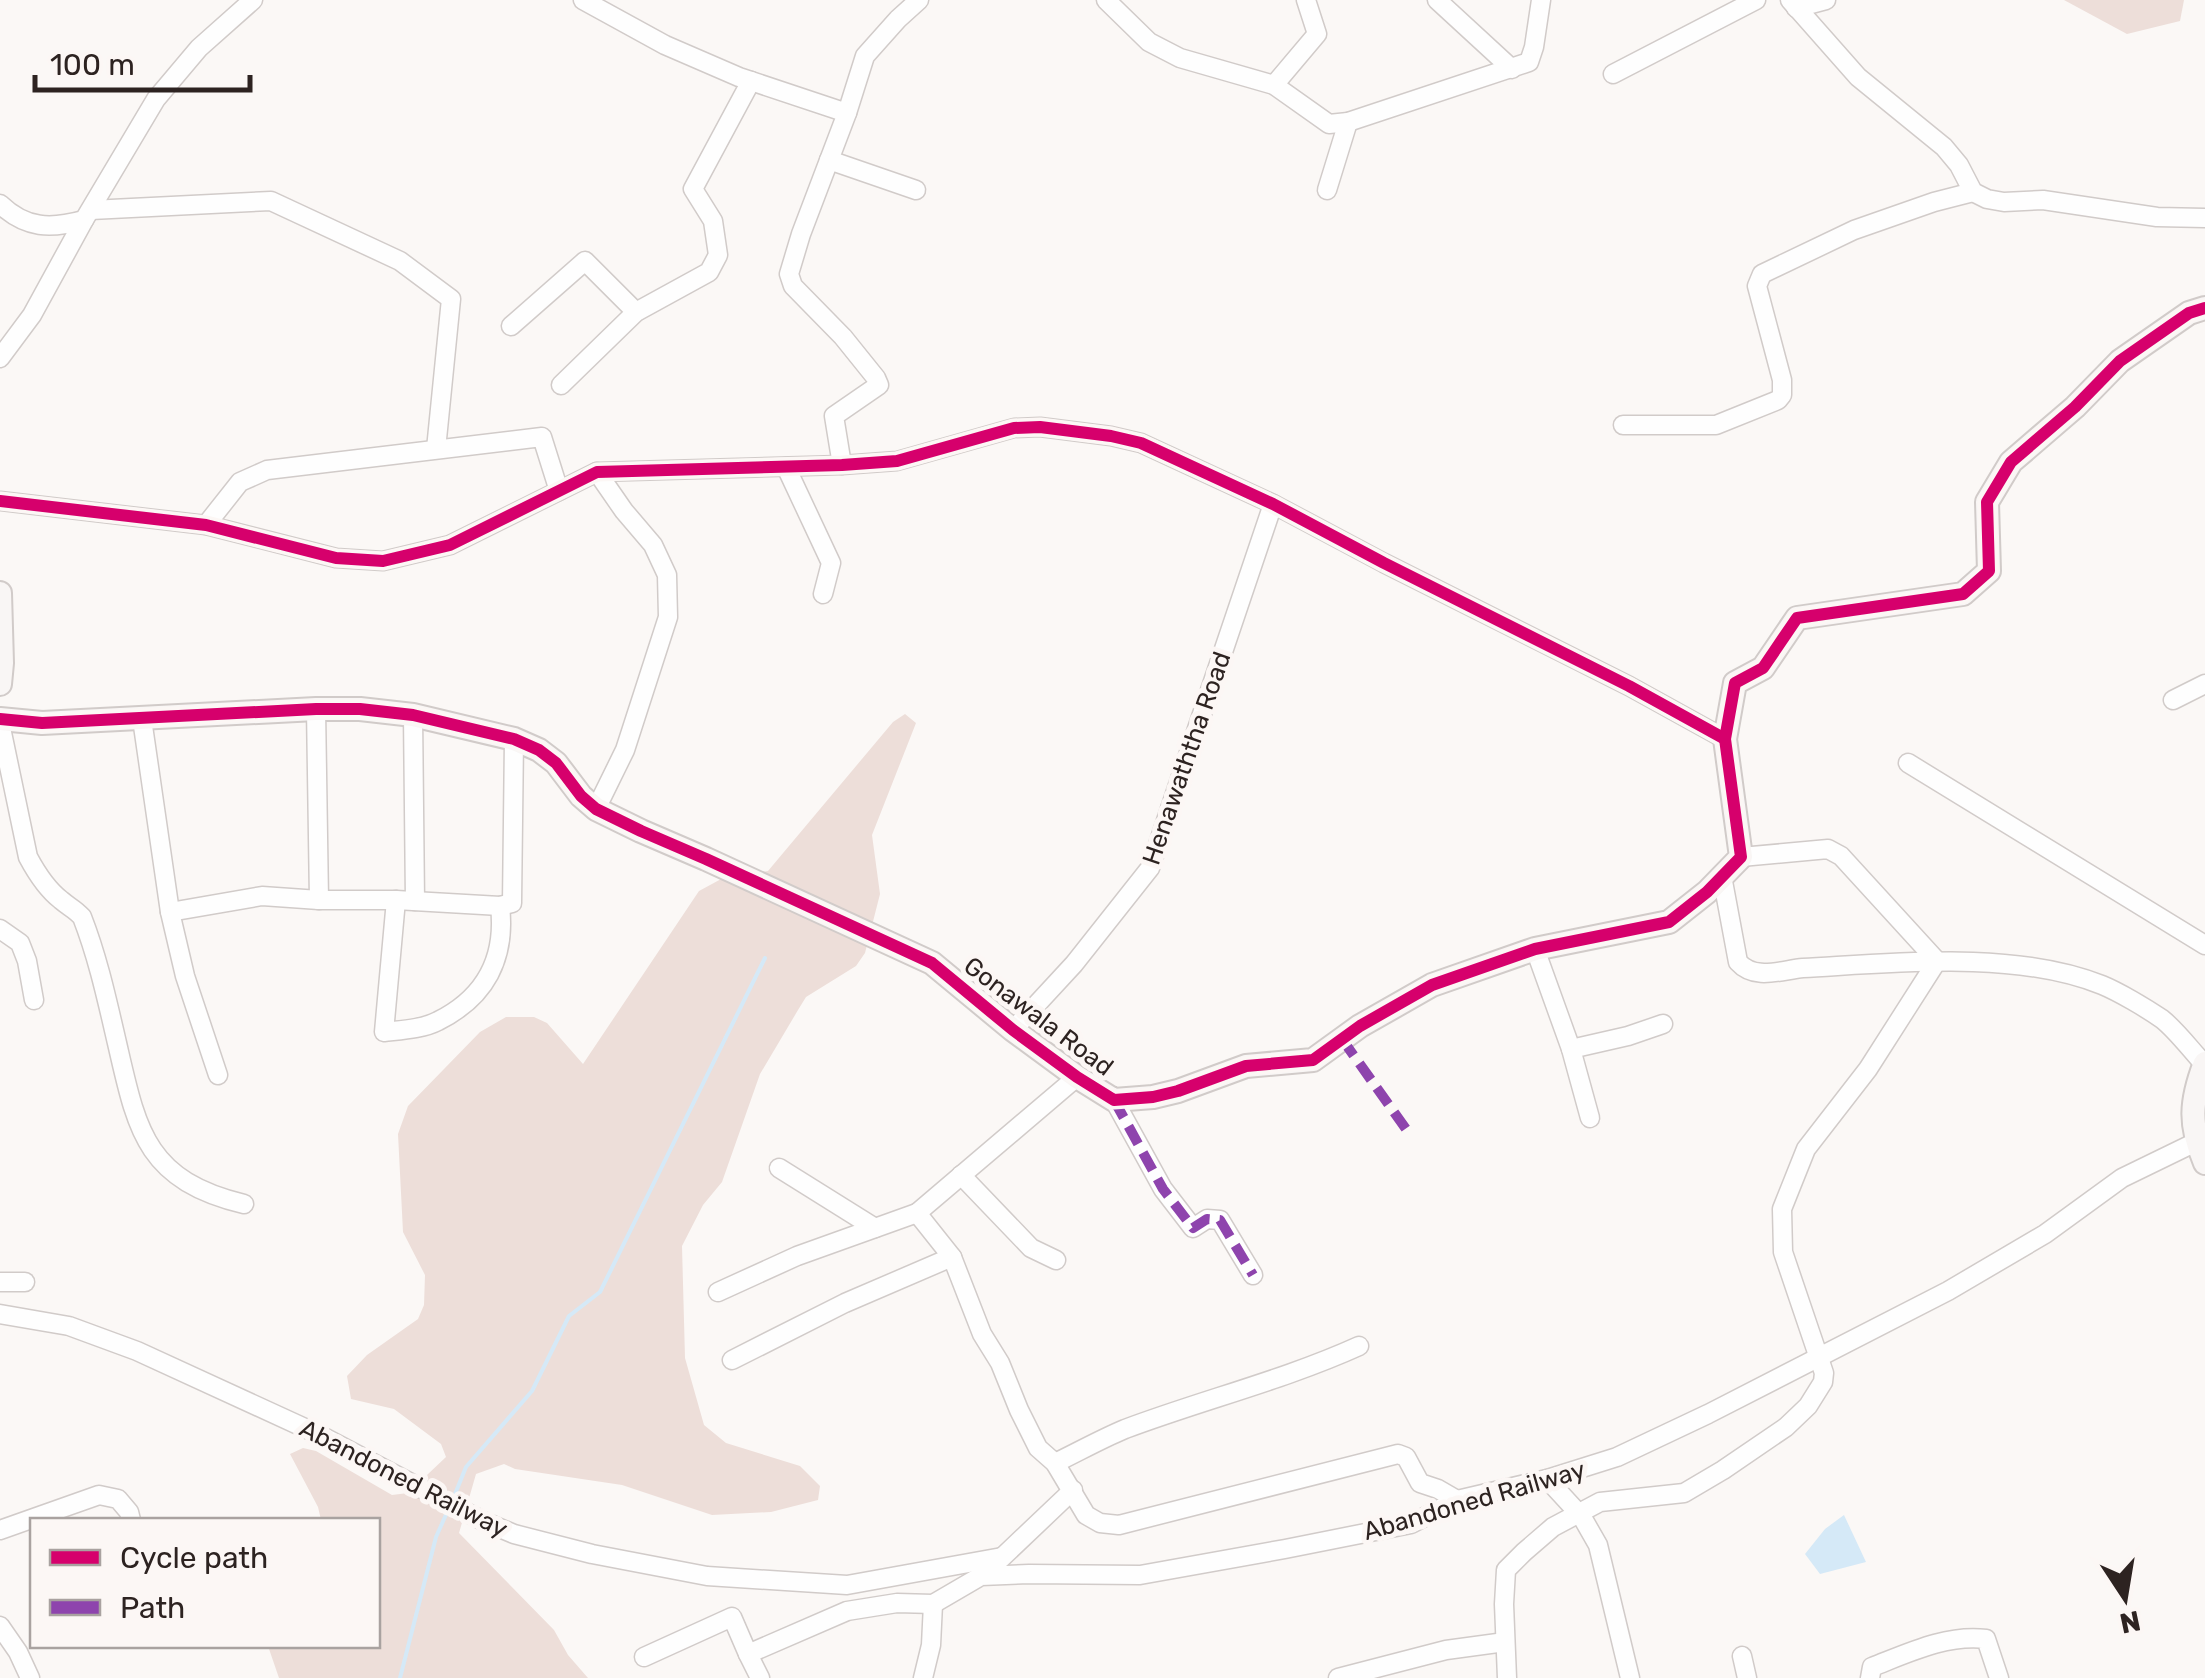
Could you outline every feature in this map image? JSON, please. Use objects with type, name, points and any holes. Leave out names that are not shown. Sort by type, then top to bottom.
[{"type":"street","points":[[0,358],[32,315],[156,99],[199,48],[253,0]]},
{"type":"street","points":[[584,0],[665,45],[751,81],[847,113]]},
{"type":"street","points":[[842,465],[834,416],[879,385],[843,338],[793,286],[790,274],[865,56],[919,0]]},
{"type":"street","points":[[1106,0],[1149,42],[1180,58],[1274,85],[1329,124],[1348,122],[1528,62],[1534,47],[1540,0]]},
{"type":"street","points":[[1274,85],[1317,34],[1306,0]]},
{"type":"street","points":[[1438,0],[1512,69]]},
{"type":"street","points":[[1613,74],[1756,0]]},
{"type":"street","points":[[1793,4],[1826,0]]},
{"type":"street","points":[[1793,4],[1858,78],[1944,148],[1959,165],[1973,192],[2004,202],[2044,200],[2157,217],[2205,218]]},
{"type":"street","points":[[561,385],[636,312],[709,272],[718,255],[713,221],[693,188],[751,81]]},
{"type":"street","points":[[1327,190],[1348,122]]},
{"type":"street","points":[[829,160],[916,190]]},
{"type":"street","points":[[1623,426],[1716,425],[1778,400],[1782,380],[1757,286],[1762,274],[1854,230],[1973,192]]},
{"type":"street","points":[[0,204],[15,219],[56,228],[88,215],[271,201],[400,261],[450,298],[436,449]]},
{"type":"street","points":[[511,326],[585,261],[636,312]]},
{"type":"street","points":[[1937,960],[1842,856],[1828,849],[1741,857],[1725,738],[1735,683],[1763,668],[1797,618],[1963,594],[1989,571],[1987,502],[2011,462],[2076,407],[2120,361],[2189,312],[2205,308]]},
{"type":"street","points":[[0,502],[206,525],[336,558],[383,561],[450,545],[597,472],[897,461],[1014,428],[1040,427],[1111,436],[1142,443],[1273,504],[1725,738]]},
{"type":"street","points":[[206,525],[240,482],[267,470],[542,437],[559,491]]},
{"type":"street","points":[[786,467],[831,563],[823,594]]},
{"type":"street","points":[[244,1204],[182,1180],[151,1149],[139,1129],[102,973],[82,917],[59,899],[28,857],[0,721],[142,719],[316,708],[414,715],[514,739],[538,750],[556,763],[596,809],[625,750],[668,618],[667,575],[653,545],[597,472]]},
{"type":"street","name":"Henawaththa Road","points":[[1013,1030],[1074,964],[1150,868],[1273,504]]},
{"type":"street","points":[[0,593],[0,684]]},
{"type":"street","points":[[2173,700],[2205,684]]},
{"type":"street","points":[[316,708],[319,900]]},
{"type":"street","points":[[414,715],[406,901],[384,1032],[436,1023],[468,1002],[490,976],[503,931],[500,906]]},
{"type":"street","points":[[142,719],[170,912],[185,976],[218,1075]]},
{"type":"street","points":[[170,912],[262,896],[500,906],[512,903],[514,739]]},
{"type":"street","points":[[1908,763],[2205,944]]},
{"type":"street","name":"Gonawala Road","points":[[596,809],[932,963],[1013,1030],[1114,1100],[1178,1091],[1246,1066],[1313,1060],[1360,1026],[1432,985],[1535,949],[1669,922],[1741,857]]},
{"type":"street","points":[[1722,876],[1738,962],[1746,971],[1759,974],[1937,960],[2045,968],[2104,985],[2163,1020],[2204,1064],[2192,1127],[2202,1146]]},
{"type":"street","points":[[0,929],[20,943],[34,1000]]},
{"type":"street","points":[[1535,949],[1590,1118]]},
{"type":"street","points":[[1507,1678],[1506,1570],[1553,1527],[1577,1512],[1600,1502],[1684,1493],[1723,1470],[1786,1427],[1808,1406],[1823,1382],[1824,1373],[1783,1252],[1782,1209],[1806,1149],[1868,1069],[1937,960]]},
{"type":"street","points":[[1570,1049],[1663,1024]]},
{"type":"street","points":[[718,1292],[797,1256],[917,1213],[1077,1077]]},
{"type":"street","points":[[1114,1100],[1163,1189],[1194,1228],[1206,1218],[1220,1220],[1253,1275]]},
{"type":"street","name":"Abandoned Railway","points":[[748,1654],[848,1612],[897,1603],[933,1604],[981,1576],[1140,1575],[1410,1524],[1457,1500],[1547,1480],[1618,1458],[1948,1290],[2045,1234],[2122,1178],[2202,1146]]},
{"type":"street","points":[[779,1168],[875,1228]]},
{"type":"street","points":[[961,1175],[1031,1248],[1056,1260]]},
{"type":"street","points":[[917,1213],[952,1257],[982,1334],[1038,1448],[1055,1464],[1086,1515],[1100,1523],[1119,1525],[1398,1454],[1406,1458],[1420,1483],[1457,1500]]},
{"type":"street","points":[[732,1360],[845,1302],[952,1257]]},
{"type":"street","points":[[0,1282],[25,1282]]},
{"type":"street","name":"Abandoned Railway","points":[[0,1314],[68,1326],[136,1351],[320,1436],[482,1522],[592,1554],[707,1576],[846,1585],[1002,1558]]},
{"type":"street","points":[[1055,1464],[1120,1431],[1315,1366],[1359,1346]]},
{"type":"street","points":[[1547,1480],[1577,1512],[1598,1546],[1630,1678]]},
{"type":"street","points":[[981,1576],[1073,1490]]},
{"type":"street","points":[[34,1518],[99,1495],[118,1499],[130,1518]]},
{"type":"street","points":[[0,1530],[30,1519]]},
{"type":"street","points":[[923,1678],[933,1604]]},
{"type":"street","points":[[644,1657],[732,1617],[760,1678]]},
{"type":"street","points":[[0,1626],[30,1678]]},
{"type":"street","points":[[1870,1678],[1872,1667],[1922,1647],[1969,1636],[1986,1639],[1999,1678]]},
{"type":"street","points":[[1338,1678],[1446,1650],[1505,1642]]},
{"type":"street","points":[[1742,1656],[1747,1678]]},
{"type":"shaded area","points":[[2064,0],[2184,0],[2180,21],[2127,34]]},
{"type":"shaded area","points":[[905,714],[916,723],[872,835],[880,894],[865,953],[856,966],[806,997],[760,1074],[722,1182],[703,1205],[682,1246],[685,1358],[704,1425],[726,1443],[800,1466],[820,1486],[818,1500],[771,1512],[712,1515],[622,1485],[504,1464],[476,1474],[459,1533],[554,1630],[568,1655],[588,1678],[279,1678],[269,1648],[380,1648],[380,1518],[321,1518],[290,1454],[303,1448],[316,1451],[392,1495],[408,1493],[446,1457],[441,1444],[394,1409],[351,1399],[347,1376],[367,1355],[418,1319],[424,1305],[425,1275],[403,1232],[398,1134],[408,1106],[480,1032],[506,1017],[534,1017],[547,1023],[583,1064],[699,891],[723,878],[768,871],[893,722]]},
{"type":"water","points":[[1844,1515],[1866,1562],[1820,1574],[1805,1554],[1825,1529]]},
{"type":"waterway","points":[[453,1499],[466,1467],[532,1391],[569,1316],[600,1292],[765,958]]},
{"type":"waterway","points":[[400,1678],[436,1537],[449,1508]]},
{"type":"marked path","points":[[1342,1039],[1406,1129]]},
{"type":"marked path","points":[[1114,1100],[1163,1189],[1193,1228],[1207,1219],[1220,1220],[1253,1275]]},
{"type":"cycle path","points":[[0,719],[42,723],[360,709],[413,715],[514,739],[556,763],[596,809],[932,963],[1013,1030],[1114,1100],[1153,1097],[1246,1066],[1313,1060],[1360,1026],[1432,985],[1535,949],[1669,922],[1707,892],[1741,857],[1725,739],[1735,683],[1763,668],[1797,618],[1963,594],[1989,571],[1987,502],[2011,462],[2075,407],[2120,361],[2189,313],[2205,308]]},
{"type":"cycle path","points":[[0,501],[206,525],[336,558],[383,561],[450,545],[597,472],[897,461],[1014,428],[1040,427],[1111,436],[1141,443],[1273,504],[1725,739]]}]
